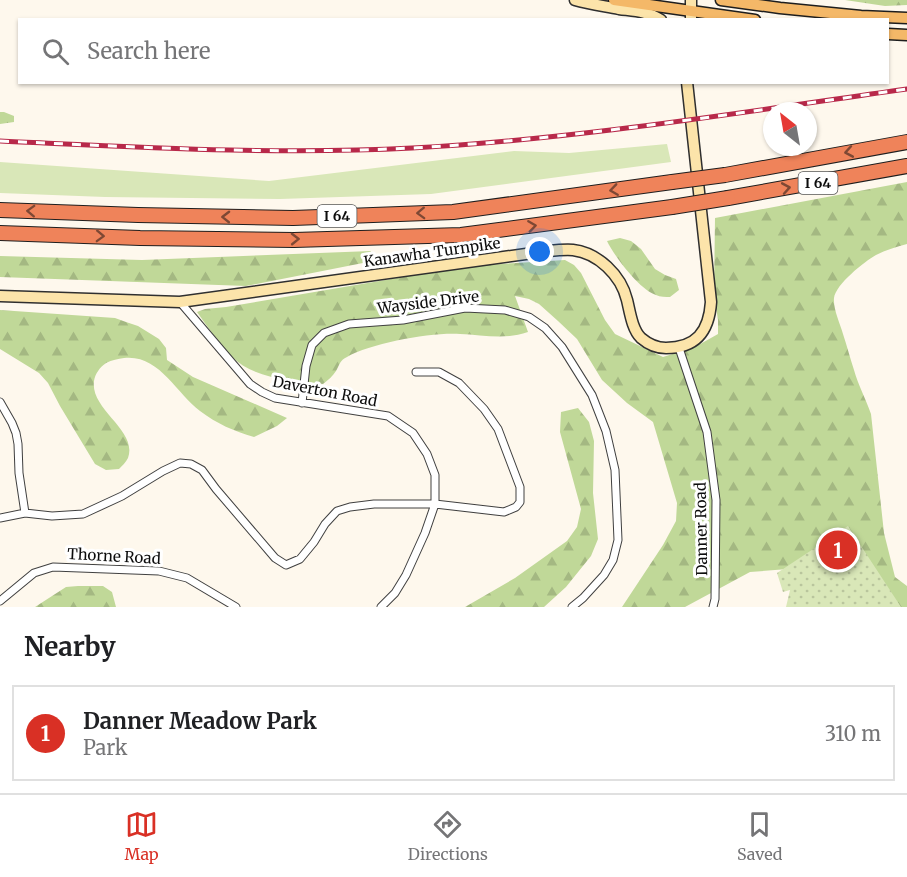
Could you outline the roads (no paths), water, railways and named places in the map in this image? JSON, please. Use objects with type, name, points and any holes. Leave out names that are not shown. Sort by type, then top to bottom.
[{"type":"highway","name":"I 64","points":[[0,210],[293,218],[453,212],[725,175],[907,142]]},
{"type":"highway","name":"I 64","points":[[0,232],[140,238],[294,240],[461,235],[672,207],[907,166]]},
{"type":"main road","points":[[575,0],[621,9],[641,10],[658,18]]},
{"type":"main road","points":[[614,0],[742,18]]},
{"type":"main road","points":[[721,0],[861,16],[907,18]]},
{"type":"main road","points":[[889,34],[907,34]]},
{"type":"main road","points":[[679,348],[698,338],[703,331],[710,314],[711,302],[687,84]]},
{"type":"main road","name":"Kanawha Turnpike","points":[[0,296],[180,302],[540,252],[573,250],[609,267],[616,276],[625,292],[632,322],[642,339],[661,348],[679,348]]},
{"type":"street","name":"Daverton Road","points":[[180,302],[250,384],[262,392],[274,398],[388,416],[413,433],[427,454],[435,475],[435,504],[406,575],[395,593],[381,607]]},
{"type":"street","name":"Wayside Drive","points":[[302,402],[306,366],[312,345],[324,333],[349,324],[403,320],[465,308],[505,310],[529,317],[545,328],[562,348],[592,395],[606,431],[615,470],[618,540],[612,560],[604,575],[572,607]]},
{"type":"street","name":"Danner Road","points":[[679,348],[707,432],[716,500],[713,607]]},
{"type":"street","points":[[0,518],[25,513],[52,516],[83,514],[122,496],[180,463],[191,464],[202,470],[274,558],[286,565],[300,559],[337,511],[350,507],[374,504],[435,504],[504,512],[516,507],[520,502],[520,487],[498,429],[484,409],[459,383],[440,372],[416,372]]},
{"type":"street","points":[[0,402],[16,434],[25,513]]},
{"type":"street","name":"Thorne Road","points":[[0,601],[34,573],[53,567],[159,571],[187,579],[236,607]]},
{"type":"railway","points":[[0,141],[154,148],[309,151],[412,148],[598,131],[907,89]]},
{"type":"place","name":"Danner Meadow Park","points":[[838,550]]}]
